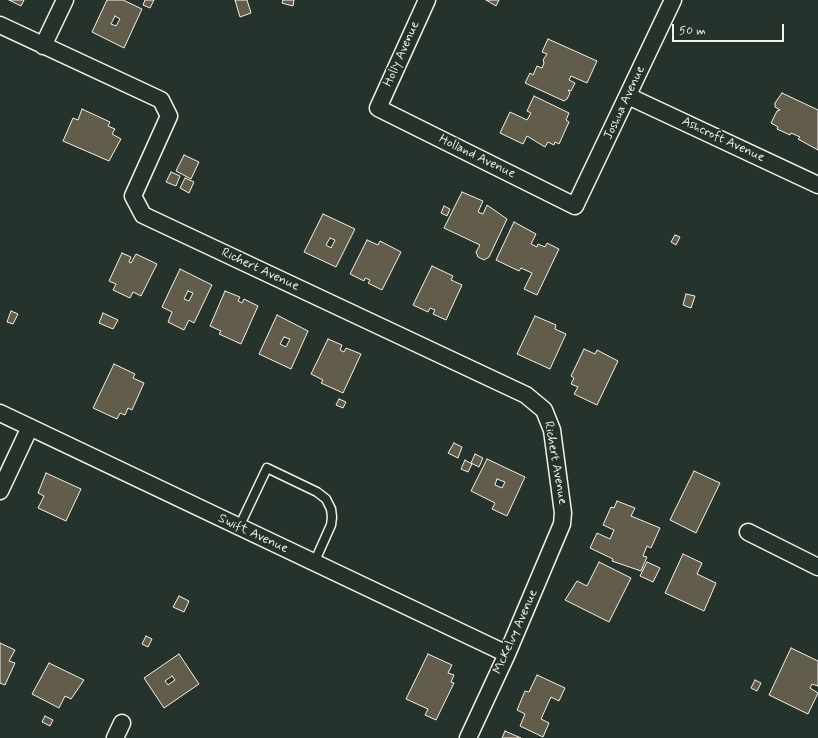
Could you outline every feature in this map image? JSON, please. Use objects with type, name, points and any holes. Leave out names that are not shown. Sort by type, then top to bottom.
[{"type":"street","points":[[43,46],[65,0]]},
{"type":"street","name":"Holly Avenue","points":[[378,108],[427,0]]},
{"type":"street","name":"Joshua Avenue","points":[[575,206],[673,0]]},
{"type":"street","name":"Richert Avenue","points":[[0,25],[161,100],[170,116],[133,196],[143,215],[526,395],[544,410],[552,430],[563,513],[562,524]]},
{"type":"street","name":"Ashcroft Avenue","points":[[628,96],[818,185]]},
{"type":"street","name":"Holland Avenue","points":[[378,108],[575,206]]},
{"type":"street","name":"Swift Avenue","points":[[0,413],[507,654]]},
{"type":"street","points":[[0,491],[30,427]]},
{"type":"street","name":"McKelvy Avenue","points":[[468,738],[507,654],[562,524]]},
{"type":"street","points":[[748,532],[818,567]]},
{"type":"street","points":[[115,738],[122,723]]},
{"type":"lane","points":[[239,527],[267,468],[274,471],[317,492],[326,499],[331,509],[331,525],[314,562]]},
{"type":"building","points":[[9,0],[24,0],[21,6]]},
{"type":"building","points":[[107,0],[123,0],[142,9],[124,48],[92,32]],"holes":[[[115,16],[120,19],[116,26],[111,24]]]},
{"type":"building","points":[[145,0],[154,0],[150,8],[143,5]]},
{"type":"building","points":[[235,0],[247,0],[251,13],[240,17]]},
{"type":"building","points":[[283,0],[294,0],[293,6],[282,3]]},
{"type":"building","points":[[486,0],[499,0],[496,6]]},
{"type":"building","points":[[548,39],[597,61],[587,83],[571,76],[569,80],[575,83],[571,91],[568,90],[570,93],[564,101],[525,83],[530,73],[533,75],[537,66],[542,68],[544,63],[543,60],[547,54],[542,52]]},
{"type":"building","points":[[782,93],[818,110],[818,150],[798,139],[800,137],[791,133],[790,135],[777,129],[778,127],[771,123],[777,111],[780,110],[775,107],[775,103]]},
{"type":"building","points":[[534,96],[569,113],[566,120],[569,122],[559,144],[555,142],[554,145],[548,142],[545,147],[527,136],[523,144],[500,133],[510,112],[527,120],[531,113],[527,111]]},
{"type":"building","points":[[82,109],[110,122],[108,126],[115,129],[112,134],[121,139],[109,161],[63,141],[73,118],[78,120]]},
{"type":"building","points":[[184,155],[199,162],[191,179],[176,171]]},
{"type":"building","points":[[171,172],[180,176],[176,186],[166,182]]},
{"type":"building","points":[[185,178],[194,182],[189,193],[180,188]]},
{"type":"building","points":[[462,192],[483,201],[478,212],[483,214],[487,205],[507,219],[489,257],[484,260],[478,257],[476,252],[480,245],[444,228]]},
{"type":"building","points":[[444,206],[450,209],[447,216],[441,213]]},
{"type":"building","points":[[323,214],[355,229],[336,267],[304,252]],"holes":[[[330,238],[335,240],[331,248],[326,245]]]},
{"type":"building","points":[[514,222],[536,234],[531,244],[537,247],[538,244],[545,247],[547,243],[559,249],[537,295],[524,289],[532,273],[521,268],[519,271],[496,260]]},
{"type":"building","points":[[675,235],[680,237],[676,245],[671,242]]},
{"type":"building","points":[[367,240],[378,245],[380,241],[401,252],[382,290],[368,283],[370,280],[365,278],[364,281],[350,274]]},
{"type":"building","points":[[122,253],[131,257],[129,262],[131,263],[136,254],[157,264],[141,296],[133,292],[130,298],[113,290],[116,284],[109,281]]},
{"type":"building","points":[[432,266],[453,276],[451,280],[462,285],[446,320],[433,314],[435,310],[430,308],[428,312],[413,305]]},
{"type":"building","points":[[180,269],[212,285],[194,323],[189,320],[184,330],[168,322],[172,312],[162,307]],"holes":[[[188,291],[193,293],[189,301],[184,299]]]},
{"type":"building","points":[[225,291],[240,297],[238,301],[242,303],[244,299],[258,306],[241,344],[219,334],[221,331],[210,326]]},
{"type":"building","points":[[686,294],[695,296],[691,308],[683,305]]},
{"type":"building","points":[[11,311],[18,314],[13,324],[7,322]]},
{"type":"building","points":[[103,313],[118,320],[113,329],[99,323]]},
{"type":"building","points":[[277,315],[308,331],[291,369],[259,354]],"holes":[[[284,337],[290,339],[286,347],[280,344]]]},
{"type":"building","points":[[535,316],[556,325],[555,329],[566,334],[550,369],[517,354]]},
{"type":"building","points":[[328,339],[342,345],[340,350],[344,352],[346,348],[361,354],[343,393],[321,383],[323,380],[311,374]]},
{"type":"building","points":[[584,349],[595,354],[597,350],[618,361],[597,405],[574,394],[578,387],[571,384],[574,378],[571,376]]},
{"type":"building","points":[[114,364],[135,374],[133,378],[144,383],[132,410],[128,408],[125,415],[120,413],[117,419],[93,408]]},
{"type":"building","points":[[339,399],[346,402],[343,408],[336,405]]},
{"type":"building","points":[[454,443],[462,447],[458,458],[448,453]]},
{"type":"building","points":[[475,454],[483,458],[479,467],[471,463]]},
{"type":"building","points":[[487,459],[525,477],[507,516],[492,509],[495,503],[471,491]],"holes":[[[497,479],[505,482],[502,488],[495,485]]]},
{"type":"building","points":[[465,460],[472,464],[468,472],[461,469]]},
{"type":"building","points":[[694,471],[720,483],[696,533],[670,520]]},
{"type":"building","points":[[46,473],[81,489],[66,521],[38,508],[44,496],[38,493]]},
{"type":"building","points":[[617,501],[635,508],[631,516],[660,528],[651,548],[647,546],[643,556],[647,557],[641,571],[612,561],[613,559],[590,548],[597,533],[610,539],[614,530],[603,525],[611,507],[614,508]]},
{"type":"building","points":[[683,554],[702,563],[697,574],[716,583],[704,611],[665,593]]},
{"type":"building","points":[[599,562],[631,578],[609,622],[565,600],[577,581],[587,586]]},
{"type":"building","points":[[647,562],[660,568],[653,582],[640,576]]},
{"type":"building","points":[[179,596],[189,601],[184,612],[173,607]]},
{"type":"building","points":[[146,636],[152,639],[148,647],[142,644]]},
{"type":"building","points":[[0,643],[15,650],[9,661],[15,663],[5,685],[0,683]]},
{"type":"building","points":[[791,648],[818,661],[818,686],[812,684],[810,688],[818,693],[808,714],[769,695]]},
{"type":"building","points":[[179,654],[199,684],[164,708],[144,678]],"holes":[[[172,676],[175,680],[168,685],[165,681]]]},
{"type":"building","points":[[428,654],[452,665],[448,673],[454,675],[451,682],[454,683],[436,720],[425,715],[428,709],[406,699]]},
{"type":"building","points":[[49,663],[84,680],[71,699],[65,696],[59,708],[32,694]]},
{"type":"building","points":[[537,675],[565,688],[559,701],[551,697],[541,719],[549,723],[543,737],[520,726],[525,714],[517,710],[525,691],[529,692]]},
{"type":"building","points":[[755,680],[761,683],[757,691],[751,688]]},
{"type":"building","points":[[45,716],[53,720],[50,726],[42,722]]},
{"type":"building","points":[[505,731],[521,738],[502,738]]}]
